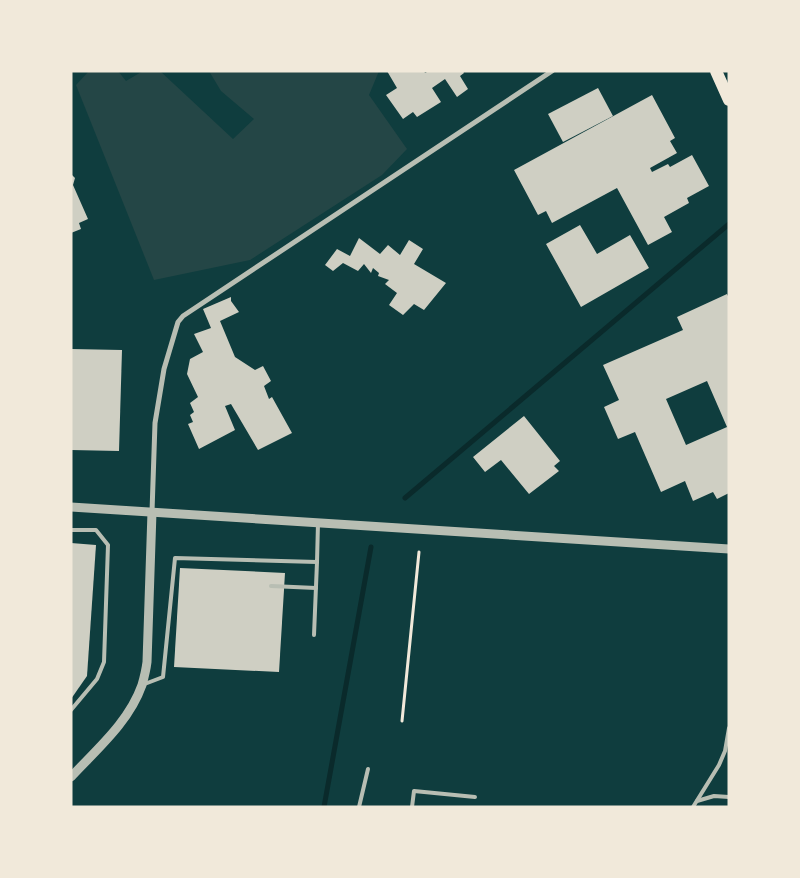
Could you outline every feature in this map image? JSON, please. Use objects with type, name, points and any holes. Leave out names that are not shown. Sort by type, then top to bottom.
[{"type":"main road","points":[[716,71],[729,100]]},
{"type":"street","points":[[71,778],[120,724],[133,705],[142,685],[148,662],[155,423],[164,369],[178,322],[183,316],[552,71]]},
{"type":"street","points":[[71,507],[729,549]]},
{"type":"lane","points":[[314,634],[318,523]]},
{"type":"lane","points":[[71,530],[96,530],[108,545],[104,662],[97,679],[71,710]]},
{"type":"lane","points":[[142,685],[164,677],[175,558],[317,562]]},
{"type":"lane","points":[[272,586],[316,588]]},
{"type":"lane","points":[[693,807],[719,765],[729,728]]},
{"type":"lane","points":[[359,807],[368,769]]},
{"type":"lane","points":[[412,807],[414,791],[475,797]]},
{"type":"lane","points":[[697,801],[714,796],[729,797]]},
{"type":"path","points":[[402,721],[420,552]]},
{"type":"shaded area","points":[[89,71],[118,71],[126,81],[143,71],[160,71],[233,139],[254,119],[221,91],[209,71],[379,71],[369,95],[407,149],[382,175],[250,260],[154,280],[76,85]]},
{"type":"building","points":[[387,71],[424,71],[425,73],[429,71],[463,71],[464,73],[460,76],[468,89],[457,97],[445,79],[432,88],[441,102],[417,117],[413,112],[403,119],[386,95],[397,88]]},
{"type":"building","points":[[598,88],[613,116],[563,142],[548,114]]},
{"type":"building","points":[[652,95],[675,138],[670,141],[677,153],[650,168],[652,172],[668,164],[670,167],[692,155],[709,186],[687,198],[689,203],[664,217],[672,232],[648,245],[617,188],[552,223],[546,211],[538,215],[514,170]]},
{"type":"building","points":[[71,174],[75,178],[73,185],[88,219],[79,223],[81,229],[71,233]]},
{"type":"building","points":[[580,225],[597,254],[630,235],[649,268],[581,307],[546,244]]},
{"type":"building","points":[[359,238],[380,254],[388,245],[400,255],[409,240],[423,249],[414,264],[446,283],[424,310],[414,304],[403,315],[389,305],[397,293],[385,284],[389,280],[378,276],[379,273],[373,268],[371,273],[364,264],[358,271],[343,263],[333,271],[325,265],[337,249],[350,256]]},
{"type":"building","points":[[727,294],[729,298],[729,493],[717,499],[713,492],[693,501],[685,481],[661,492],[635,432],[618,439],[604,407],[619,400],[603,365],[683,330],[677,317]],"holes":[[[707,381],[727,427],[686,445],[666,399]]]},
{"type":"building","points":[[231,297],[231,301],[239,312],[220,321],[235,357],[255,370],[263,366],[271,381],[264,386],[269,399],[272,397],[292,433],[258,450],[231,404],[225,406],[235,430],[199,449],[188,424],[193,422],[190,415],[194,412],[190,403],[198,397],[187,374],[190,359],[203,352],[194,334],[211,328],[203,309]]},
{"type":"building","points":[[71,349],[122,350],[119,451],[71,450]]},
{"type":"building","points":[[524,416],[560,461],[554,466],[559,471],[529,494],[501,460],[485,472],[473,457]]},
{"type":"building","points":[[71,543],[96,545],[87,676],[71,699]]},
{"type":"building","points":[[180,568],[285,573],[279,672],[174,667]]},
{"type":"waterway","points":[[405,498],[729,224]]},
{"type":"waterway","points":[[324,807],[371,547]]}]
